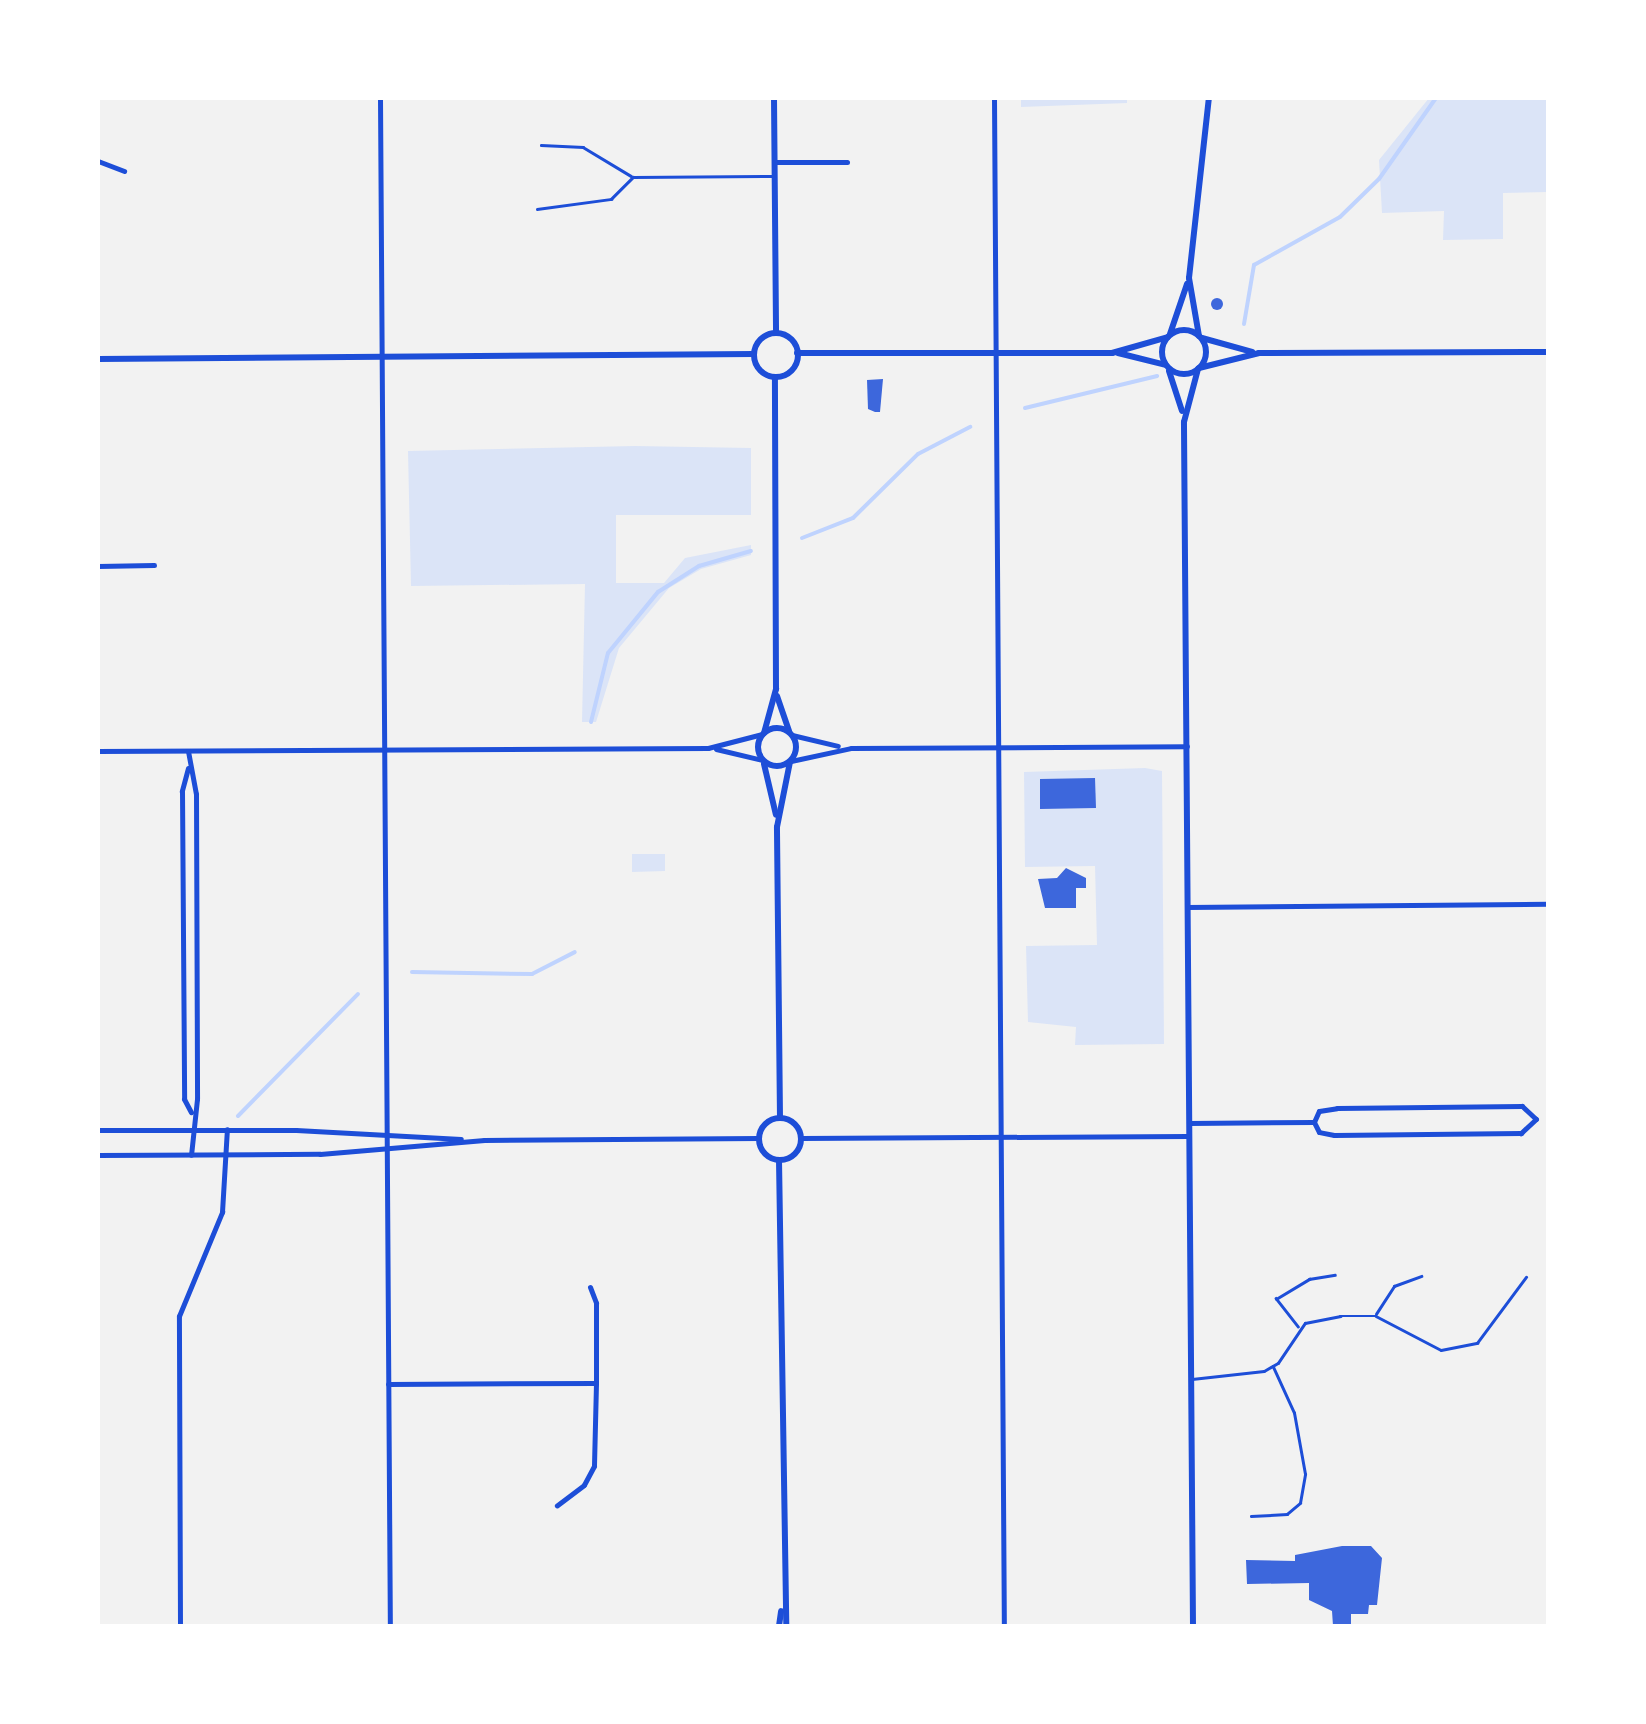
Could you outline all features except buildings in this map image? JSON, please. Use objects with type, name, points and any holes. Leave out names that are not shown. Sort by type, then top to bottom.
[{"type":"street","points":[[380,98],[390,1626]]},
{"type":"street","points":[[774,98],[776,333]]},
{"type":"street","points":[[994,98],[1004,1626]]},
{"type":"street","points":[[1184,422],[1161,350],[1189,278],[1209,98]]},
{"type":"street","points":[[98,161],[124,171]]},
{"type":"street","points":[[774,162],[847,162]]},
{"type":"street","points":[[1189,278],[1206,352],[1184,422],[1192,1626]]},
{"type":"street","points":[[1112,353],[1185,330],[1259,353]]},
{"type":"street","points":[[776,333],[791,339],[797,354],[792,368],[774,376],[760,371],[754,354],[758,341],[776,333]]},
{"type":"street","points":[[797,354],[1112,353],[1184,374],[1259,353],[1548,352]]},
{"type":"street","points":[[98,358],[754,354]]},
{"type":"street","points":[[774,376],[776,689],[763,734],[762,760],[778,826]]},
{"type":"street","points":[[98,566],[154,565]]},
{"type":"street","points":[[776,689],[791,734],[791,761],[778,826],[780,1118]]},
{"type":"street","points":[[708,748],[763,734],[791,734],[851,748]]},
{"type":"street","points":[[98,752],[708,748],[777,767],[851,748],[1187,746]]},
{"type":"street","points":[[188,751],[196,832],[197,1100],[191,1112]]},
{"type":"street","points":[[188,767],[182,791],[184,1060],[191,1112],[191,1156]]},
{"type":"street","points":[[1187,907],[1548,904]]},
{"type":"street","points":[[1522,1106],[1536,1119],[1521,1133],[1334,1135],[1319,1132],[1314,1122],[1324,1109],[1411,1107],[1522,1106]]},
{"type":"street","points":[[780,1118],[794,1124],[801,1138],[796,1152],[780,1160],[764,1154],[758,1138],[764,1125],[780,1118]]},
{"type":"street","points":[[1188,1122],[1314,1122]]},
{"type":"street","points":[[180,1626],[180,1316],[222,1212],[226,1129]]},
{"type":"street","points":[[98,1130],[226,1129],[484,1140],[758,1138]]},
{"type":"street","points":[[801,1138],[1188,1136]]},
{"type":"street","points":[[98,1154],[226,1155],[484,1140]]},
{"type":"street","points":[[780,1160],[783,1626]]},
{"type":"street","points":[[556,1505],[584,1486],[594,1466],[596,1303],[590,1287]]},
{"type":"street","points":[[388,1384],[596,1382]]},
{"type":"lane","points":[[540,145],[583,147],[633,177],[774,176]]},
{"type":"lane","points":[[537,209],[611,199],[633,177]]},
{"type":"lane","points":[[1299,1328],[1276,1298],[1309,1278],[1335,1275]]},
{"type":"lane","points":[[1376,1316],[1394,1286],[1421,1276]]},
{"type":"lane","points":[[1190,1379],[1246,1376],[1272,1366],[1299,1328],[1330,1317],[1376,1316],[1431,1348],[1454,1350],[1490,1333],[1526,1276]]},
{"type":"lane","points":[[1250,1516],[1287,1514],[1300,1503],[1305,1474],[1294,1412],[1272,1366]]},
{"type":"shaded area","points":[[1021,98],[1127,98],[1127,103],[1021,107]]},
{"type":"shaded area","points":[[1429,98],[1548,98],[1548,192],[1503,193],[1503,239],[1443,240],[1444,211],[1382,213],[1379,160]]},
{"type":"shaded area","points":[[635,446],[751,448],[751,515],[616,515],[616,583],[664,583],[685,558],[751,545],[751,555],[701,569],[669,588],[619,648],[596,722],[582,722],[585,584],[411,586],[408,451]]},
{"type":"shaded area","points":[[1145,768],[1162,771],[1164,1044],[1075,1045],[1076,1027],[1028,1022],[1026,946],[1097,945],[1095,866],[1025,867],[1024,772]]},
{"type":"shaded area","points":[[632,854],[665,854],[665,871],[632,872]]},
{"type":"waterway","points":[[1244,324],[1254,265],[1340,217],[1379,179],[1436,98]]},
{"type":"waterway","points":[[1025,408],[1157,376]]},
{"type":"waterway","points":[[802,538],[853,518],[918,454],[970,427]]},
{"type":"waterway","points":[[591,722],[608,653],[658,592],[699,566],[751,551]]},
{"type":"waterway","points":[[412,972],[532,974],[575,952]]},
{"type":"waterway","points":[[238,1116],[358,994]]}]
